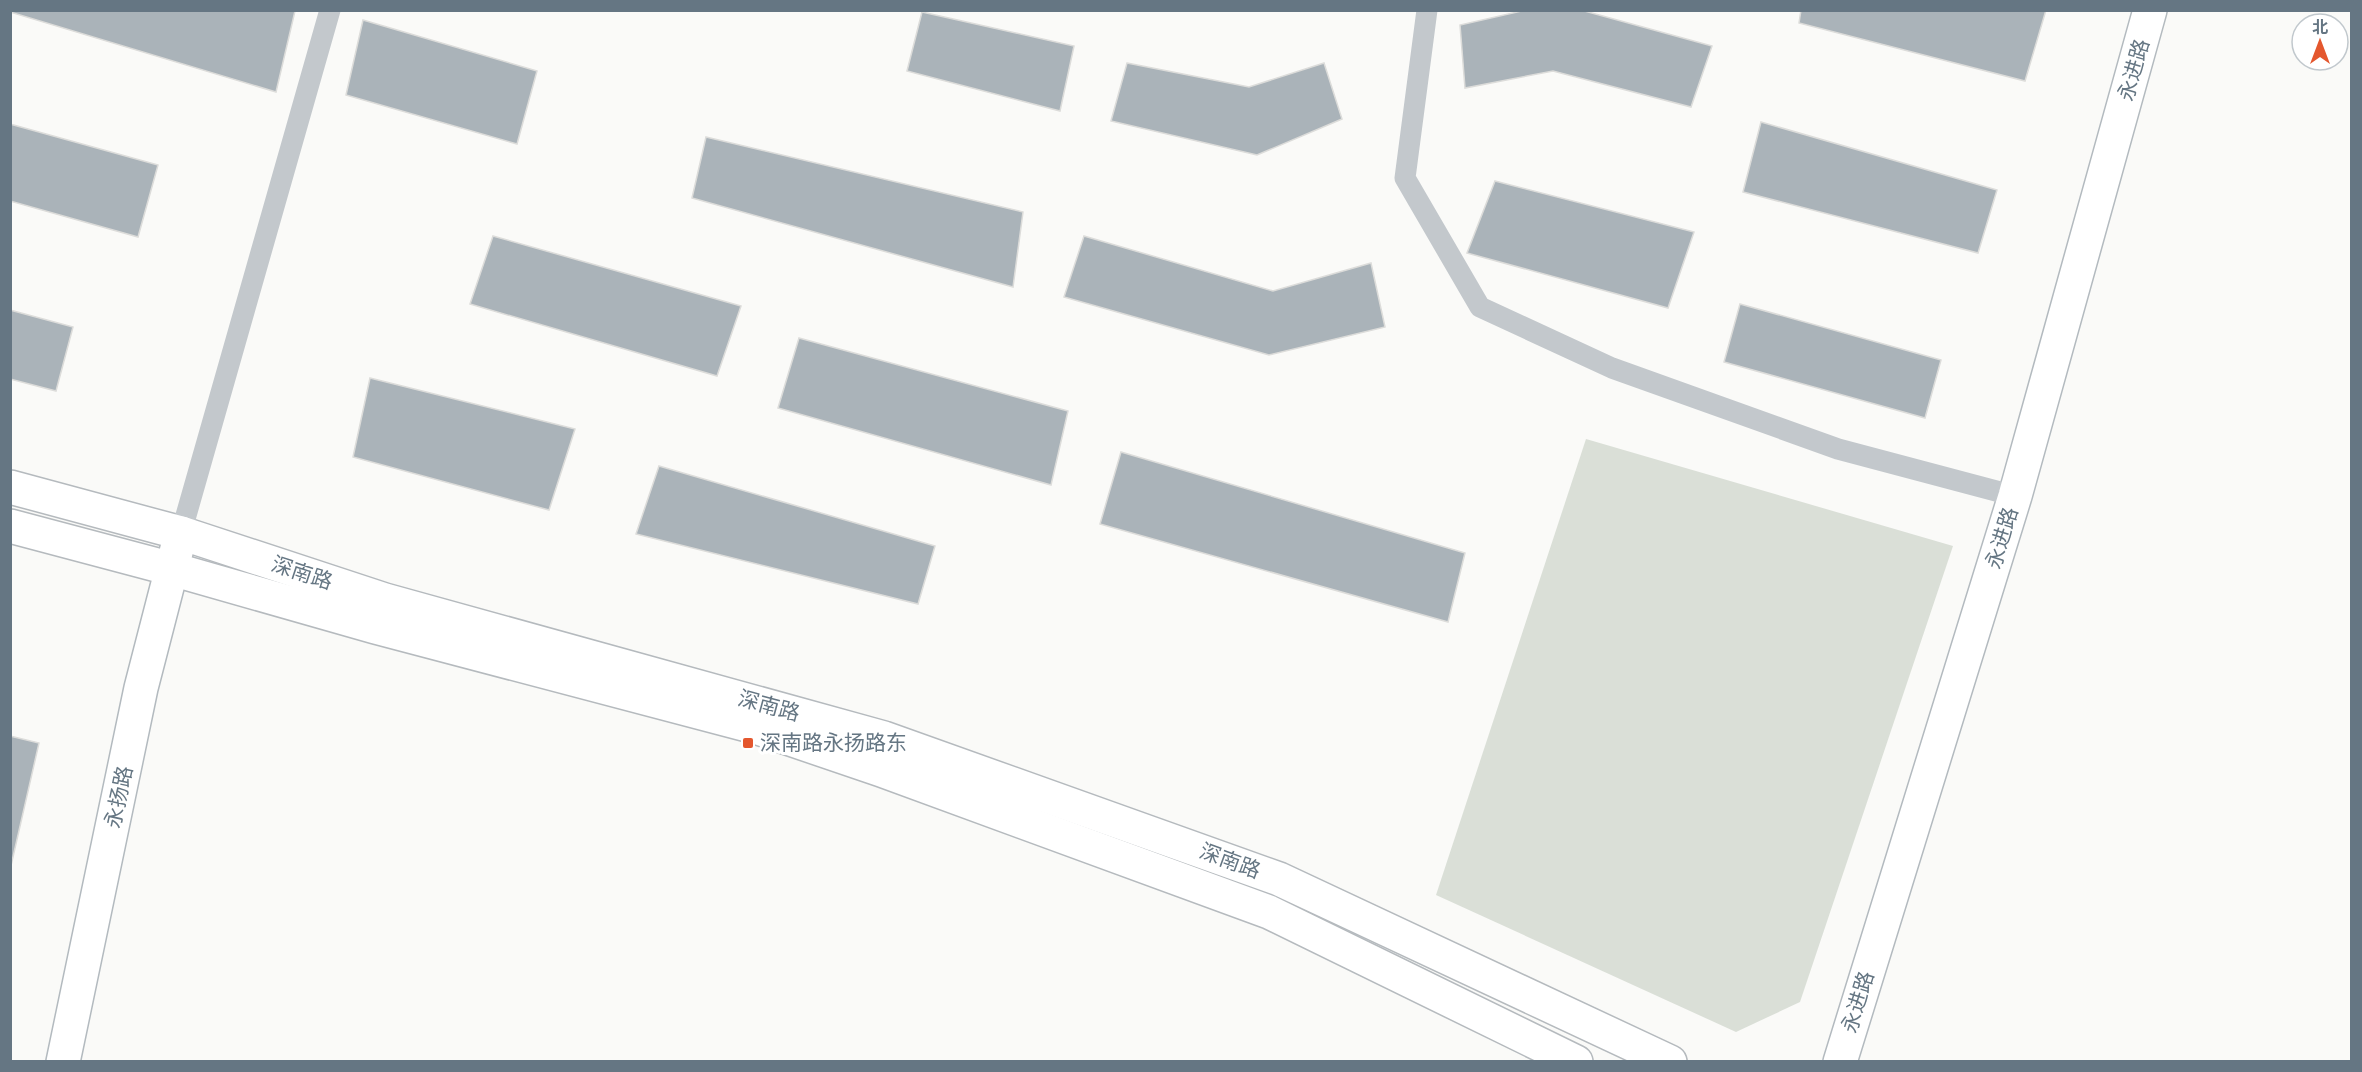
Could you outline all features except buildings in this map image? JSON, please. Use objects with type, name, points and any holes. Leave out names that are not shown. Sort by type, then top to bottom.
[{"type":"main road","name":"永进路","points":[[1840,1062],[2015,496],[2150,10]]},
{"type":"main road","name":"深南路","points":[[10,487],[182,533],[385,600],[884,738],[1279,879],[1670,1062]]},
{"type":"main road","name":"深南路","points":[[10,526],[172,568],[387,630],[755,727],[881,770],[1269,912],[1576,1062]]},
{"type":"main road","name":"永扬路","points":[[63,1062],[141,688],[182,533]]},
{"type":"lane","points":[[182,533],[330,10]]},
{"type":"lane","points":[[1427,10],[1405,178],[1480,307],[1612,368],[1838,449],[2015,496]]},
{"type":"shaded area","points":[[1586,439],[1953,546],[1800,1002],[1736,1032],[1436,895]]},
{"type":"place","name":"深南路永扬路东","points":[[748,743]]}]
